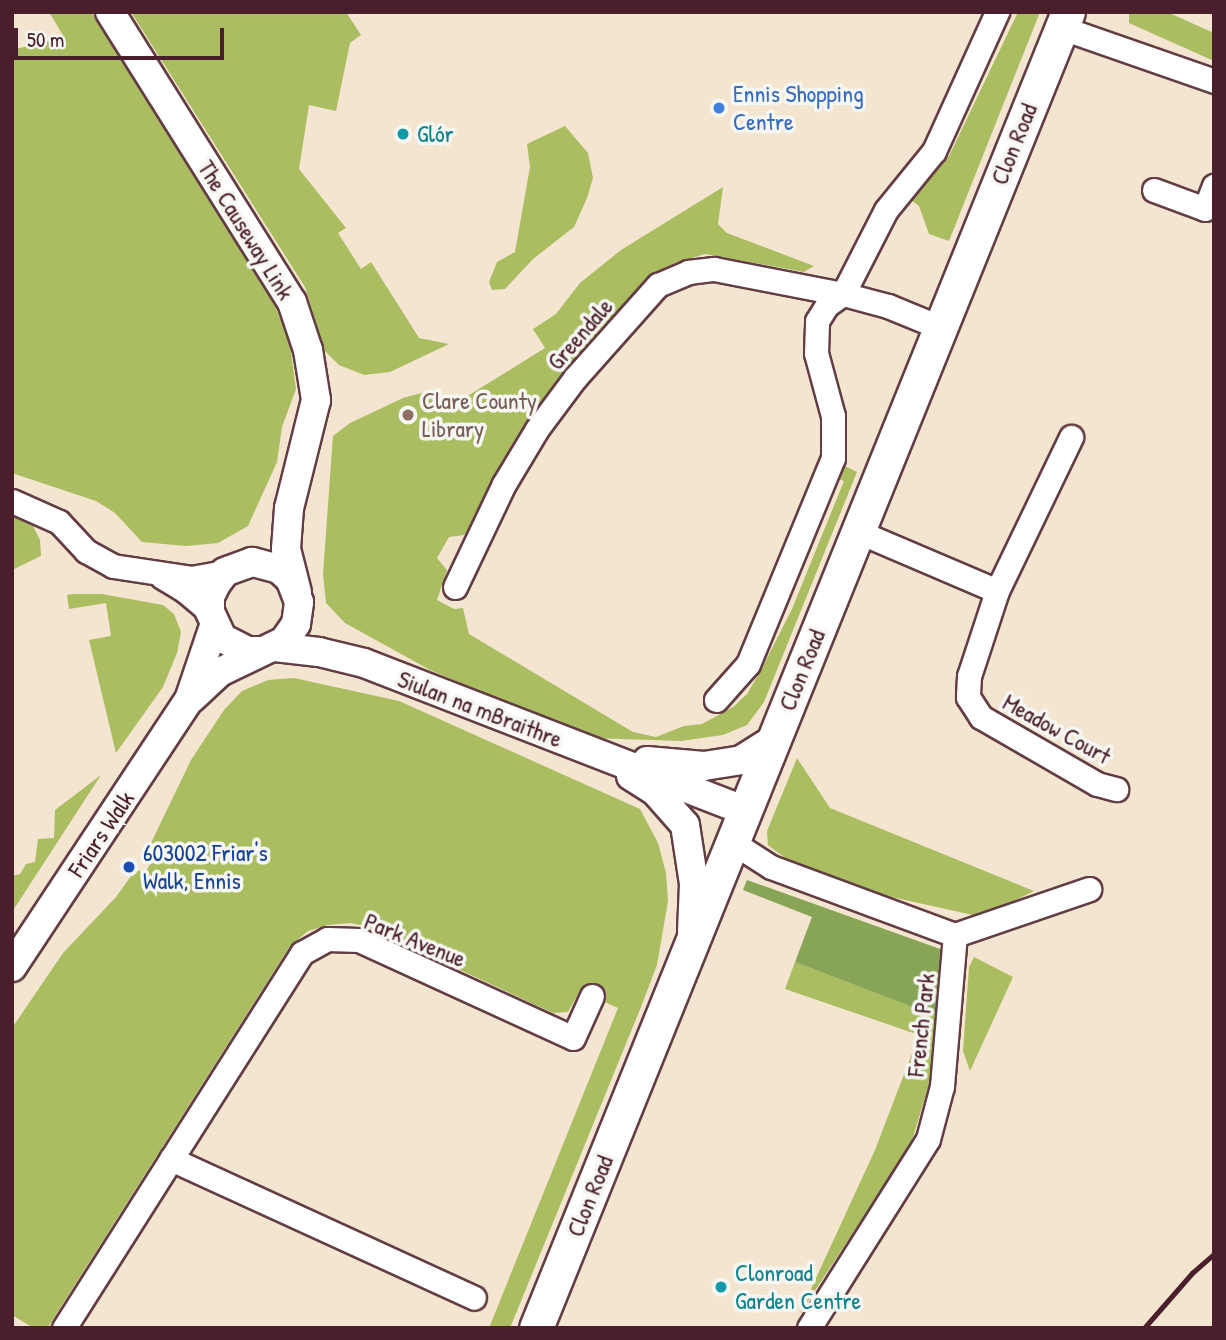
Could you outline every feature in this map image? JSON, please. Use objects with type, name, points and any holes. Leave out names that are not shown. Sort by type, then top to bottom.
[{"type":"main road","name":"Clon Road","points":[[536,1328],[1065,20]]},
{"type":"street","name":"The Causeway Link","points":[[110,12],[292,302],[307,350],[316,400],[289,508],[286,549],[298,602]]},
{"type":"street","points":[[716,701],[748,664],[833,458],[833,416],[816,353],[817,321],[827,305],[842,294],[886,210],[934,151],[997,12]]},
{"type":"street","points":[[1065,20],[1214,81]]},
{"type":"street","points":[[1154,190],[1210,210],[1214,186]]},
{"type":"street","name":"Greendale","points":[[455,587],[504,484],[537,429],[575,378],[658,285],[688,272],[714,269],[842,294],[888,306],[939,327]]},
{"type":"street","name":"Meadow Court","points":[[1071,437],[998,591],[969,676],[968,697],[981,717],[1097,784],[1116,789]]},
{"type":"street","points":[[12,502],[59,522],[86,551],[113,566],[191,578],[252,562],[279,569],[298,602],[291,633],[268,649],[233,647],[212,619],[185,591],[156,574]]},
{"type":"street","name":"The Causeway Link","points":[[232,569],[268,539],[289,508]]},
{"type":"street","points":[[859,532],[998,591]]},
{"type":"street","points":[[212,619],[213,590],[232,569]]},
{"type":"street","name":"Siulan na mBraithre","points":[[298,602],[328,640],[364,663]]},
{"type":"street","name":"Friars Walk","points":[[189,701],[212,619]]},
{"type":"street","name":"Siulan na mBraithre","points":[[268,649],[319,652],[364,663],[745,811]]},
{"type":"street","name":"Friars Walk","points":[[13,964],[189,701],[220,672],[268,649]]},
{"type":"street","name":"Siulan na mBraithre","points":[[596,754],[666,764],[704,766],[741,760],[772,741]]},
{"type":"street","name":"Siulan na mBraithre","points":[[596,754],[656,791],[685,825],[694,884],[692,941]]},
{"type":"street","points":[[732,842],[771,867],[956,935],[1089,889]]},
{"type":"street","name":"French Park","points":[[809,1328],[928,1139],[942,1086],[956,935]]},
{"type":"street","name":"Park Avenue","points":[[64,1328],[302,953],[327,939],[359,940],[573,1038],[593,996]]},
{"type":"street","points":[[171,1159],[474,1298]]},
{"type":"green space","points":[[49,12],[91,12],[272,298],[290,344],[296,389],[282,427],[277,462],[248,526],[218,543],[186,546],[142,542],[115,513],[96,501],[12,473],[12,50],[64,37]]},
{"type":"green space","points":[[131,12],[346,12],[361,35],[350,43],[336,111],[309,105],[299,169],[346,228],[338,233],[361,269],[371,262],[419,338],[449,344],[390,372],[364,375],[339,365],[325,351],[305,287]]},
{"type":"green space","points":[[1018,12],[1040,12],[949,241],[929,234],[919,206],[911,200],[949,156]]},
{"type":"green space","points":[[1126,12],[1167,12],[1214,33],[1214,61],[1129,23],[1129,14]]},
{"type":"green space","points":[[565,126],[588,153],[593,178],[587,198],[574,227],[533,259],[505,289],[492,290],[489,282],[497,262],[515,252],[530,167],[527,144]]},
{"type":"green space","points":[[723,187],[718,224],[727,233],[814,266],[804,272],[705,254],[675,263],[645,282],[558,381],[502,461],[475,526],[464,535],[449,537],[437,558],[447,570],[437,600],[454,609],[463,608],[469,634],[633,732],[656,737],[684,726],[702,724],[733,707],[747,694],[760,672],[792,609],[844,481],[838,479],[843,465],[857,472],[764,702],[747,725],[723,735],[681,741],[591,738],[430,670],[345,623],[326,603],[323,574],[333,436],[350,423],[403,398],[436,389],[448,408],[545,348],[533,329],[556,314],[580,283],[621,250]]},
{"type":"green space","points":[[12,511],[33,526],[40,540],[41,556],[12,570]]},
{"type":"green space","points":[[102,594],[163,605],[174,614],[181,632],[177,653],[163,687],[116,753],[89,640],[111,636],[106,603],[69,609],[67,595]]},
{"type":"green space","points":[[294,678],[399,701],[640,809],[658,843],[666,873],[668,901],[657,965],[641,1007],[510,1328],[489,1328],[618,1008],[580,991],[568,1012],[553,1013],[365,926],[350,923],[328,925],[308,931],[290,946],[48,1327],[30,1326],[12,1315],[12,1028],[63,953],[116,897],[136,869],[144,874],[158,852],[150,845],[191,760],[224,710],[242,691],[268,680]]},
{"type":"green space","points":[[797,758],[830,808],[1034,891],[982,917],[814,880],[768,845],[767,831]]},
{"type":"green space","points":[[101,775],[12,909],[12,876],[20,874],[26,864],[35,862],[38,839],[54,838],[55,810]]},
{"type":"green space","points":[[747,880],[943,950],[938,1017],[795,962],[812,917],[743,890]]},
{"type":"green space","points":[[974,957],[1013,977],[970,1071],[963,1051],[969,967]]},
{"type":"green space","points":[[795,962],[938,1017],[935,1064],[911,1144],[799,1315],[875,1150],[919,1035],[785,989]]},
{"type":"railway","points":[[1144,1328],[1192,1273],[1214,1254]]},
{"type":"place","name":"Ennis Shopping Centre","points":[[719,108]]},
{"type":"place","name":"Glór","points":[[403,134]]},
{"type":"place","name":"Clare County Library","points":[[408,415]]},
{"type":"place","name":"603002 Friar's Walk, Ennis","points":[[129,867]]},
{"type":"place","name":"Clonroad Garden Centre","points":[[721,1287]]}]
